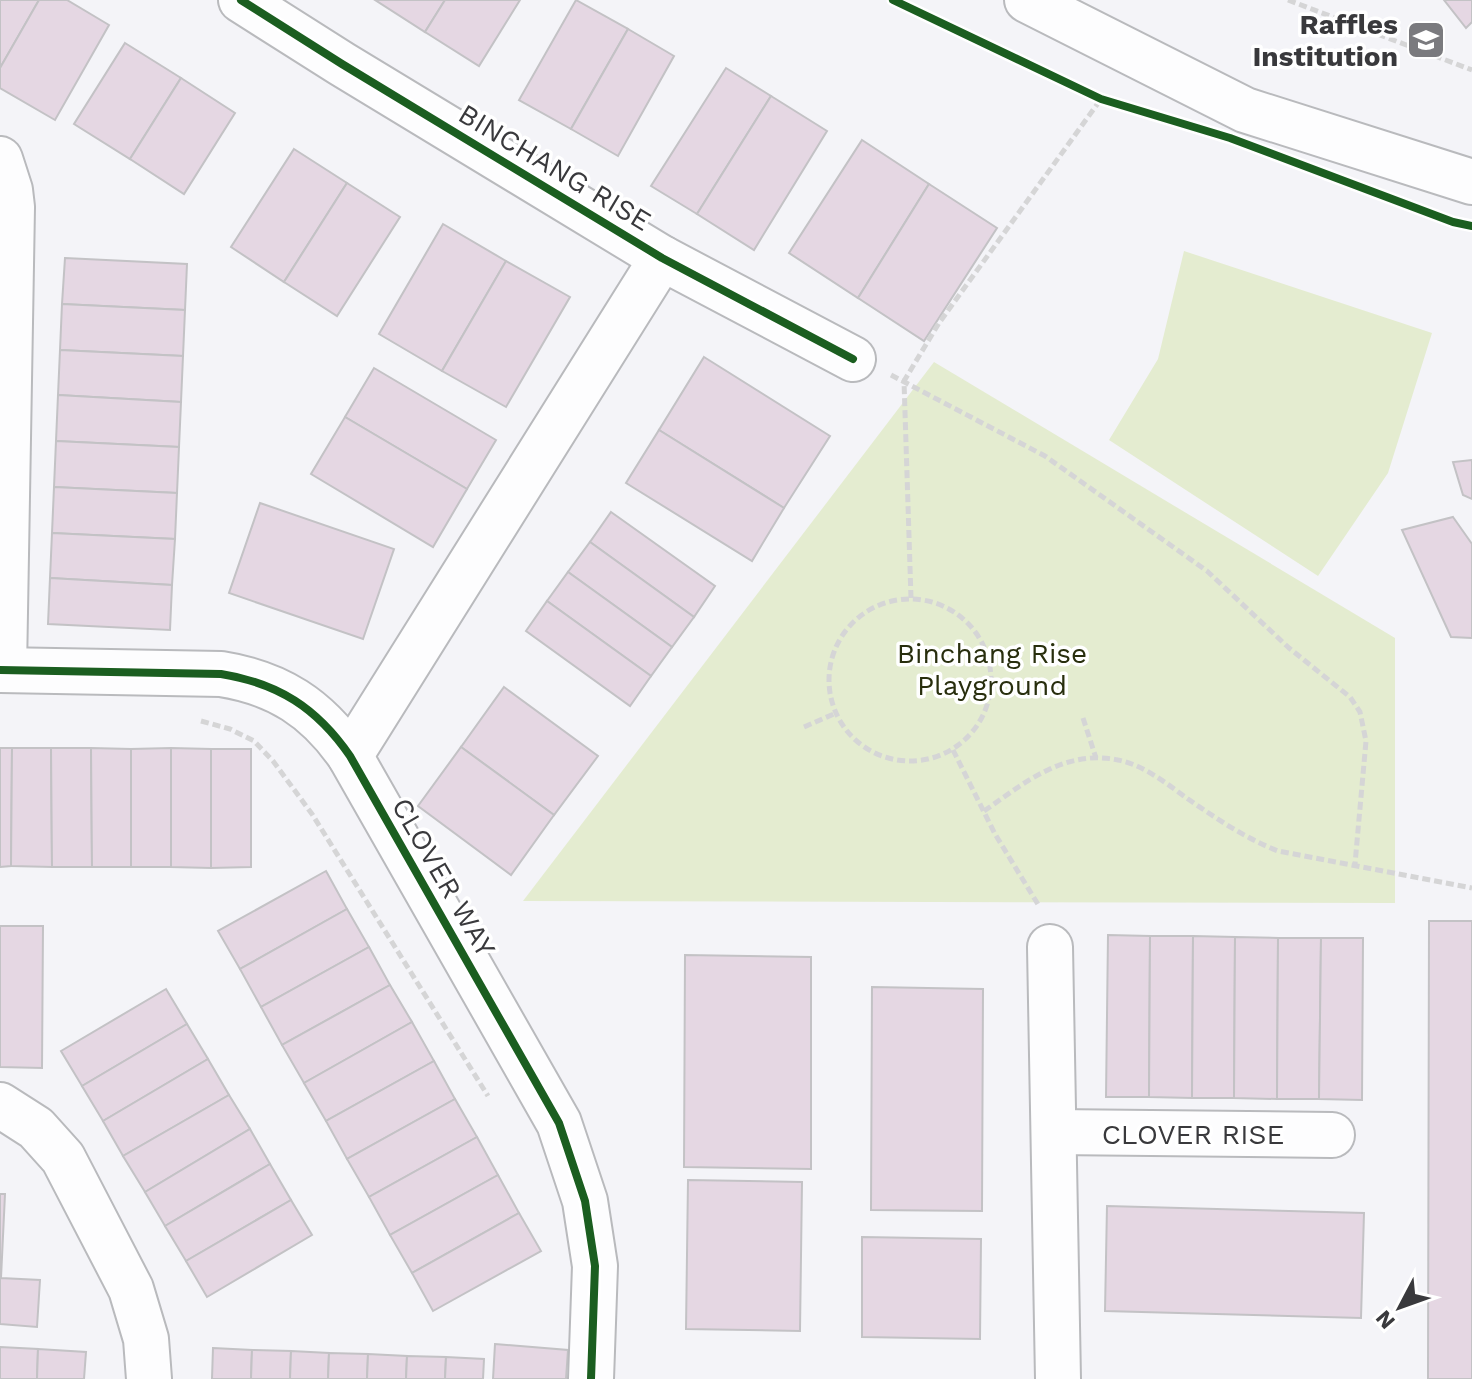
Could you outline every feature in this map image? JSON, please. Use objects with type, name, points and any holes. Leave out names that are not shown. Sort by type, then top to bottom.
[{"type":"street","name":"BINCHANG RISE","points":[[241,0],[662,258],[853,359]]},
{"type":"street","points":[[1027,0],[1245,110],[1472,182]]},
{"type":"street","points":[[1086,0],[1266,92],[1472,158]]},
{"type":"street","points":[[0,159],[12,207],[2,670]]},
{"type":"street","name":"BINCHANG RISE","points":[[350,756],[662,258]]},
{"type":"street","name":"CLOVER WAY","points":[[2,670],[221,674],[248,678],[317,715],[332,730],[350,756],[559,1123],[585,1201],[595,1266],[591,1379]]},
{"type":"street","points":[[1050,947],[1058,1379]]},
{"type":"street","points":[[0,1105],[36,1128],[63,1158],[131,1289],[146,1339],[149,1379]]},
{"type":"street","name":"CLOVER RISE","points":[[1054,1132],[1332,1135]]},
{"type":"path","points":[[1288,0],[1472,70]]},
{"type":"path","points":[[1087,92],[1116,103]]},
{"type":"path","points":[[911,598],[904,381],[939,323],[1101,99]]},
{"type":"path","points":[[904,381],[1045,456],[1215,579],[1289,648],[1350,697],[1360,712],[1366,741],[1355,864]]},
{"type":"path","points":[[911,598],[947,607],[976,632],[990,667],[987,705],[974,730],[953,750],[912,762],[890,759],[870,751],[853,739],[836,713],[828,681],[830,659],[839,639],[852,622],[869,609],[889,601],[911,598]]},
{"type":"path","points":[[804,727],[836,713]]},
{"type":"path","points":[[1083,718],[1096,758]]},
{"type":"path","points":[[193,719],[230,729],[254,741],[273,761],[312,814],[492,1102]]},
{"type":"path","points":[[953,750],[1042,911],[1050,947]]},
{"type":"path","points":[[984,811],[1025,782],[1053,768],[1084,758],[1119,760],[1140,768],[1255,842],[1278,851],[1472,888]]},
{"type":"green space","points":[[1184,251],[1432,333],[1388,473],[1318,576],[1109,440],[1158,359]]},
{"type":"green space","name":"Binchang Rise Playground","points":[[934,362],[1395,638],[1395,903],[523,901]]},
{"type":"building","points":[[0,0],[39,0],[0,68]]},
{"type":"building","points":[[39,0],[67,0],[109,25],[55,120],[0,88],[0,68]]},
{"type":"building","points":[[375,0],[445,0],[425,32]]},
{"type":"building","points":[[445,0],[520,0],[479,66],[425,32]]},
{"type":"building","points":[[576,0],[628,29],[571,129],[519,100]]},
{"type":"building","points":[[1444,0],[1472,0],[1472,22],[1466,28]]},
{"type":"building","points":[[628,29],[674,56],[618,156],[571,129]]},
{"type":"building","points":[[125,43],[181,78],[130,159],[74,124]]},
{"type":"building","points":[[726,68],[771,96],[697,214],[651,186]]},
{"type":"building","points":[[181,78],[235,113],[184,194],[130,159]]},
{"type":"building","points":[[771,96],[827,131],[754,250],[697,214]]},
{"type":"building","points":[[862,140],[929,184],[858,298],[789,253]]},
{"type":"building","points":[[294,149],[347,183],[284,282],[231,247]]},
{"type":"building","points":[[347,183],[400,217],[337,316],[284,282]]},
{"type":"building","points":[[929,184],[997,228],[924,341],[858,298]]},
{"type":"building","points":[[443,224],[506,261],[442,371],[379,334]]},
{"type":"building","points":[[65,258],[187,264],[185,310],[62,304]]},
{"type":"building","points":[[506,261],[570,297],[506,407],[442,371]]},
{"type":"building","points":[[62,304],[185,310],[183,356],[60,350]]},
{"type":"building","points":[[60,350],[183,356],[181,402],[58,395]]},
{"type":"building","points":[[704,357],[830,436],[784,508],[659,430]]},
{"type":"building","points":[[374,368],[496,440],[467,489],[345,417]]},
{"type":"building","points":[[58,395],[181,402],[179,447],[56,441]]},
{"type":"building","points":[[345,417],[467,489],[433,547],[311,474]]},
{"type":"building","points":[[659,430],[784,508],[752,561],[626,483]]},
{"type":"building","points":[[56,441],[179,447],[177,493],[54,487]]},
{"type":"building","points":[[1472,460],[1472,499],[1463,495],[1453,462]]},
{"type":"building","points":[[54,487],[177,493],[175,539],[52,533]]},
{"type":"building","points":[[260,503],[394,549],[363,639],[229,593]]},
{"type":"building","points":[[611,512],[715,586],[694,617],[590,542]]},
{"type":"building","points":[[1453,517],[1472,544],[1472,638],[1451,637],[1402,530]]},
{"type":"building","points":[[52,533],[175,539],[172,585],[50,578]]},
{"type":"building","points":[[590,542],[694,617],[672,647],[568,572]]},
{"type":"building","points":[[568,572],[672,647],[651,676],[547,601]]},
{"type":"building","points":[[50,578],[172,585],[170,630],[48,624]]},
{"type":"building","points":[[547,601],[651,676],[630,706],[526,631]]},
{"type":"building","points":[[504,687],[598,756],[554,815],[461,747]]},
{"type":"building","points":[[461,747],[554,815],[511,875],[418,806]]},
{"type":"building","points":[[0,748],[12,748],[11,866],[0,867]]},
{"type":"building","points":[[12,748],[51,748],[52,867],[11,866]]},
{"type":"building","points":[[51,748],[91,748],[92,867],[52,867]]},
{"type":"building","points":[[91,748],[131,749],[131,867],[92,867]]},
{"type":"building","points":[[171,748],[171,867],[131,867],[131,749]]},
{"type":"building","points":[[171,748],[211,749],[211,868],[171,867]]},
{"type":"building","points":[[211,749],[251,749],[251,867],[211,868]]},
{"type":"building","points":[[326,871],[347,909],[240,969],[218,931]]},
{"type":"building","points":[[347,909],[369,947],[261,1007],[240,969]]},
{"type":"building","points":[[1429,921],[1472,921],[1472,1379],[1428,1379]]},
{"type":"building","points":[[0,926],[43,926],[42,1068],[0,1067]]},
{"type":"building","points":[[1108,935],[1150,936],[1149,1097],[1106,1097]]},
{"type":"building","points":[[1150,936],[1193,936],[1192,1098],[1149,1097]]},
{"type":"building","points":[[1193,936],[1235,937],[1234,1098],[1192,1098]]},
{"type":"building","points":[[1235,937],[1278,938],[1277,1099],[1234,1098]]},
{"type":"building","points":[[1278,938],[1321,938],[1319,1099],[1277,1099]]},
{"type":"building","points":[[1321,938],[1363,938],[1362,1100],[1319,1099]]},
{"type":"building","points":[[369,947],[390,985],[282,1045],[261,1007]]},
{"type":"building","points":[[685,955],[811,957],[811,1169],[684,1167]]},
{"type":"building","points":[[390,985],[412,1022],[304,1083],[282,1045]]},
{"type":"building","points":[[872,987],[983,989],[982,1211],[871,1210]]},
{"type":"building","points":[[166,989],[187,1024],[82,1086],[61,1051]]},
{"type":"building","points":[[412,1022],[434,1061],[326,1121],[304,1083]]},
{"type":"building","points":[[187,1024],[208,1059],[103,1121],[82,1086]]},
{"type":"building","points":[[208,1059],[229,1095],[123,1156],[103,1121]]},
{"type":"building","points":[[434,1061],[455,1099],[347,1159],[326,1121]]},
{"type":"building","points":[[229,1095],[250,1129],[145,1192],[123,1156]]},
{"type":"building","points":[[455,1099],[477,1137],[369,1197],[347,1159]]},
{"type":"building","points":[[250,1129],[270,1164],[165,1226],[145,1192]]},
{"type":"building","points":[[477,1137],[498,1175],[390,1235],[369,1197]]},
{"type":"building","points":[[270,1164],[291,1200],[186,1261],[165,1226]]},
{"type":"building","points":[[498,1175],[519,1213],[412,1273],[390,1235]]},
{"type":"building","points":[[688,1180],[802,1182],[800,1331],[686,1329]]},
{"type":"building","points":[[0,1194],[5,1194],[1,1278],[40,1280],[37,1327],[0,1324]]},
{"type":"building","points":[[291,1200],[312,1235],[207,1297],[186,1261]]},
{"type":"building","points":[[1107,1206],[1364,1213],[1361,1318],[1105,1311]]},
{"type":"building","points":[[519,1213],[541,1251],[433,1311],[412,1273]]},
{"type":"building","points":[[862,1237],[981,1239],[980,1339],[862,1337]]},
{"type":"building","points":[[495,1344],[568,1350],[566,1379],[493,1379]]},
{"type":"building","points":[[0,1347],[38,1349],[37,1379],[0,1379]]},
{"type":"building","points":[[213,1348],[252,1350],[251,1379],[212,1379]]},
{"type":"building","points":[[38,1349],[86,1352],[84,1379],[37,1379]]},
{"type":"building","points":[[252,1350],[291,1351],[290,1379],[251,1379]]},
{"type":"building","points":[[291,1351],[329,1353],[328,1379],[290,1379]]},
{"type":"building","points":[[329,1353],[368,1354],[367,1379],[328,1379]]},
{"type":"building","points":[[368,1354],[407,1356],[406,1379],[367,1379]]},
{"type":"building","points":[[407,1356],[446,1357],[445,1379],[406,1379]]},
{"type":"building","points":[[446,1357],[484,1359],[483,1379],[445,1379]]},
{"type":"cycle path","points":[[241,0],[662,258],[853,359]]},
{"type":"cycle path","points":[[893,0],[1101,99],[1230,138],[1453,222],[1472,226]]},
{"type":"cycle path","points":[[0,670],[221,674],[242,678],[294,700],[310,711],[337,739],[350,756],[559,1123],[585,1201],[595,1266],[591,1379]]},
{"type":"place","name":"Raffles Institution","points":[[1426,40]]}]
